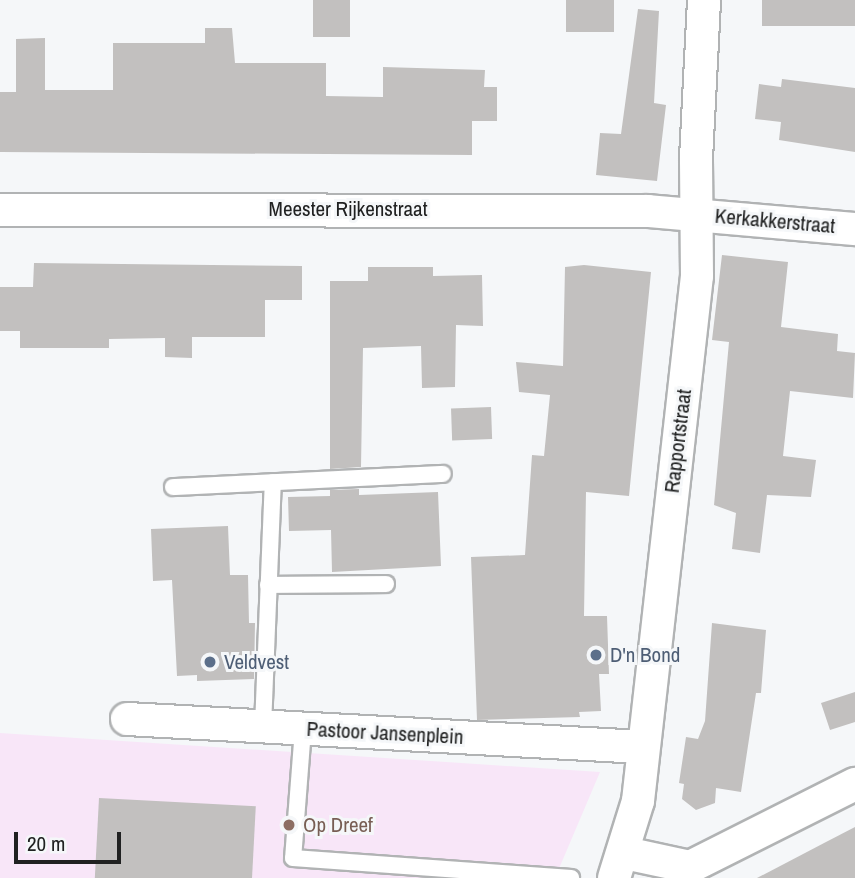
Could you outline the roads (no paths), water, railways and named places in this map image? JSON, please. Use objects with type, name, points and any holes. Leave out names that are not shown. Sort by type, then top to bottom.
[{"type":"street","name":"Rapportstraat","points":[[620,865],[638,802],[697,276],[696,214],[704,0]]},
{"type":"street","name":"Meester Rijkenstraat","points":[[0,209],[696,214]]},
{"type":"street","name":"Kerkakkerstraat","points":[[696,214],[855,229]]},
{"type":"street","name":"Pastoor Jansenplein","points":[[127,719],[643,747]]},
{"type":"street","points":[[620,865],[690,867],[855,784]]},
{"type":"lane","points":[[173,487],[443,474]]},
{"type":"lane","points":[[263,727],[272,482]]},
{"type":"lane","points":[[268,585],[386,584]]},
{"type":"lane","points":[[303,729],[293,859],[571,878]]},
{"type":"place","name":"D'n Bond","points":[[596,655]]},
{"type":"place","name":"Veldvest","points":[[210,662]]},
{"type":"place","name":"Op Dreef","points":[[289,825]]}]
